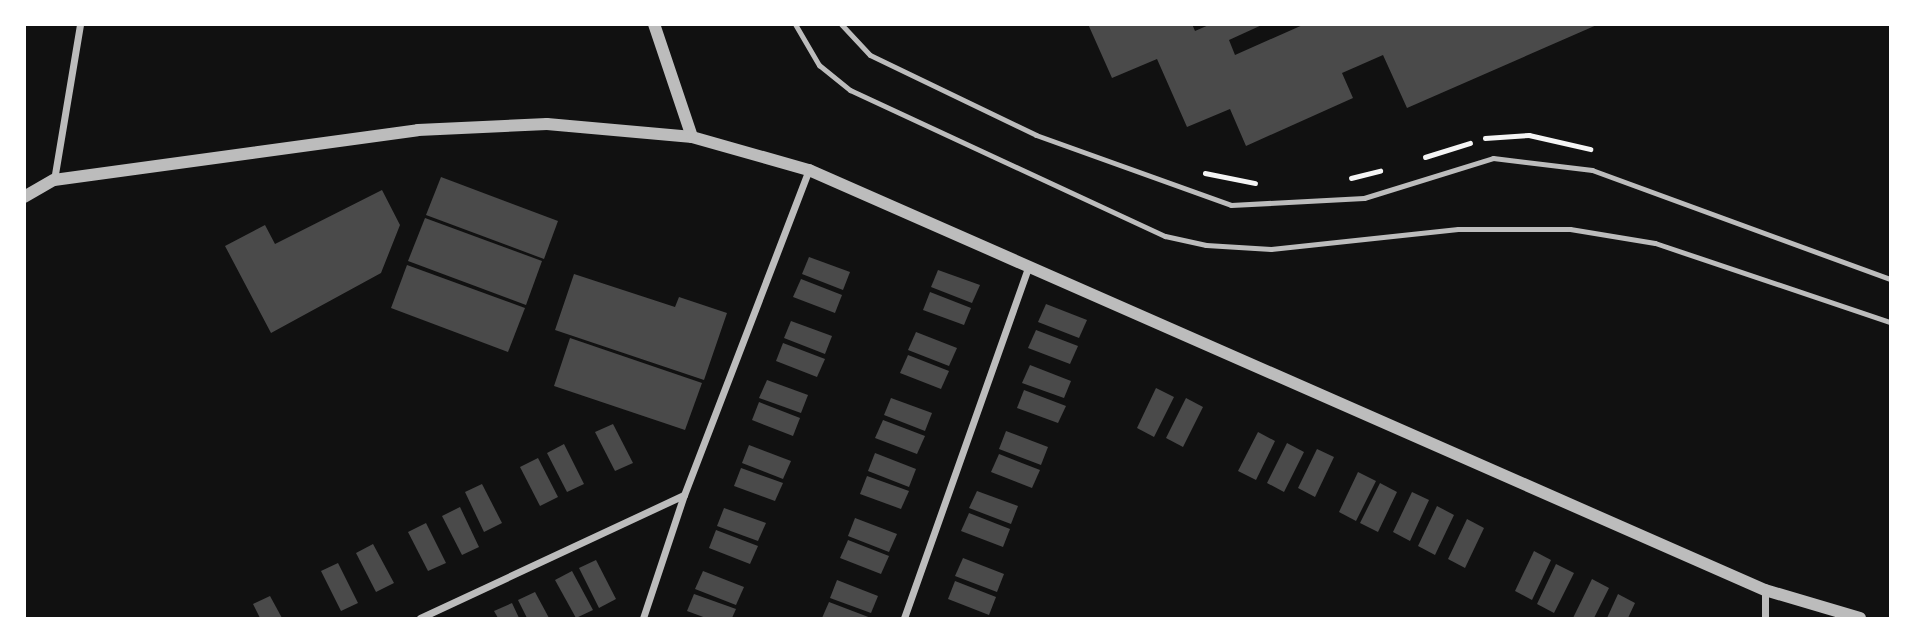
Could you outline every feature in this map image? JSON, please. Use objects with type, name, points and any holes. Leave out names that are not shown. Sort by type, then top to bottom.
[{"type":"street","points":[[54,180],[80,24]]},
{"type":"street","points":[[654,24],[692,137]]},
{"type":"street","points":[[24,197],[54,180],[418,130],[547,124],[692,137],[809,170],[1765,590],[1860,618]]},
{"type":"street","points":[[643,618],[684,495],[809,170]]},
{"type":"street","points":[[904,618],[1028,268]]},
{"type":"street","points":[[420,618],[684,495]]},
{"type":"street","points":[[1765,590],[1765,618]]},
{"type":"lane","points":[[795,24],[819,65],[850,90],[1165,236],[1206,245],[1271,249],[1458,229],[1570,229],[1655,243],[1891,322]]},
{"type":"lane","points":[[841,24],[870,55],[1036,135],[1231,205],[1364,198],[1493,158],[1592,170],[1891,279]]},
{"type":"path","points":[[1420,159],[1492,136],[1529,135],[1599,152]]},
{"type":"path","points":[[1342,180],[1384,170]]},
{"type":"path","points":[[1198,171],[1262,184]]},
{"type":"building","points":[[1088,24],[1192,24],[1195,31],[1211,24],[1264,24],[1229,40],[1235,55],[1305,24],[1599,24],[1407,108],[1383,55],[1342,73],[1353,98],[1246,146],[1230,109],[1187,127],[1157,59],[1112,78]]},
{"type":"building","points":[[441,177],[558,221],[544,259],[426,215]]},
{"type":"building","points":[[382,190],[400,225],[381,273],[271,333],[225,246],[265,225],[275,244]]},
{"type":"building","points":[[425,218],[542,261],[526,305],[408,261]]},
{"type":"building","points":[[809,257],[850,272],[843,290],[802,274]]},
{"type":"building","points":[[407,265],[525,308],[508,352],[391,308]]},
{"type":"building","points":[[938,270],[980,285],[972,303],[931,287]]},
{"type":"building","points":[[574,274],[675,307],[679,297],[727,313],[704,380],[555,330]]},
{"type":"building","points":[[801,279],[842,295],[835,313],[793,297]]},
{"type":"building","points":[[930,292],[971,308],[964,325],[923,310]]},
{"type":"building","points":[[1046,304],[1087,320],[1079,338],[1038,322]]},
{"type":"building","points":[[791,321],[832,336],[825,354],[784,338]]},
{"type":"building","points":[[1036,330],[1078,346],[1070,364],[1028,348]]},
{"type":"building","points":[[916,332],[957,348],[949,366],[908,350]]},
{"type":"building","points":[[570,338],[702,383],[685,430],[554,386]]},
{"type":"building","points":[[783,343],[825,359],[817,377],[776,361]]},
{"type":"building","points":[[908,355],[949,371],[941,389],[900,373]]},
{"type":"building","points":[[1030,365],[1071,381],[1064,398],[1022,383]]},
{"type":"building","points":[[767,380],[808,395],[801,413],[759,398]]},
{"type":"building","points":[[1156,388],[1174,397],[1154,437],[1137,428]]},
{"type":"building","points":[[1024,390],[1066,406],[1058,423],[1017,408]]},
{"type":"building","points":[[891,398],[932,413],[925,431],[884,415]]},
{"type":"building","points":[[1186,398],[1203,407],[1183,447],[1166,438]]},
{"type":"building","points":[[759,402],[800,418],[793,436],[752,420]]},
{"type":"building","points":[[883,420],[925,436],[917,454],[875,438]]},
{"type":"building","points":[[613,424],[633,463],[615,471],[595,432]]},
{"type":"building","points":[[1006,431],[1048,447],[1041,465],[999,449]]},
{"type":"building","points":[[1258,432],[1275,441],[1256,480],[1238,471]]},
{"type":"building","points":[[1287,443],[1304,452],[1284,492],[1267,483]]},
{"type":"building","points":[[564,444],[584,484],[567,492],[547,453]]},
{"type":"building","points":[[749,445],[791,461],[783,479],[742,463]]},
{"type":"building","points":[[1317,449],[1334,457],[1315,497],[1298,488]]},
{"type":"building","points":[[875,453],[916,469],[909,487],[868,471]]},
{"type":"building","points":[[999,454],[1040,470],[1032,488],[991,472]]},
{"type":"building","points":[[538,458],[558,497],[540,506],[520,467]]},
{"type":"building","points":[[741,468],[783,483],[775,501],[734,486]]},
{"type":"building","points":[[1358,472],[1376,481],[1356,521],[1339,512]]},
{"type":"building","points":[[867,476],[909,491],[901,509],[860,494]]},
{"type":"building","points":[[1380,483],[1397,492],[1378,532],[1360,523]]},
{"type":"building","points":[[482,484],[502,523],[484,532],[465,492]]},
{"type":"building","points":[[977,491],[1018,506],[1011,524],[969,508]]},
{"type":"building","points":[[1412,492],[1429,500],[1410,541],[1393,532]]},
{"type":"building","points":[[1437,506],[1454,515],[1435,555],[1418,546]]},
{"type":"building","points":[[460,507],[479,547],[462,555],[442,516]]},
{"type":"building","points":[[724,508],[766,523],[758,541],[717,526]]},
{"type":"building","points":[[969,513],[1010,529],[1003,547],[961,531]]},
{"type":"building","points":[[855,518],[897,534],[889,552],[848,536]]},
{"type":"building","points":[[1467,519],[1484,528],[1465,568],[1448,559]]},
{"type":"building","points":[[426,523],[446,563],[428,571],[408,532]]},
{"type":"building","points":[[716,530],[758,546],[750,564],[709,548]]},
{"type":"building","points":[[848,540],[889,556],[881,574],[840,558]]},
{"type":"building","points":[[373,544],[394,583],[376,592],[356,553]]},
{"type":"building","points":[[1534,551],[1551,560],[1532,600],[1515,591]]},
{"type":"building","points":[[963,558],[1004,574],[997,592],[955,576]]},
{"type":"building","points":[[596,560],[616,599],[599,608],[579,568]]},
{"type":"building","points":[[338,563],[358,603],[341,611],[321,571]]},
{"type":"building","points":[[1556,564],[1574,573],[1554,613],[1537,604]]},
{"type":"building","points":[[572,571],[593,610],[576,618],[555,580]]},
{"type":"building","points":[[703,571],[744,587],[736,605],[695,589]]},
{"type":"building","points":[[1592,579],[1609,588],[1594,618],[1573,618]]},
{"type":"building","points":[[837,580],[878,596],[871,613],[830,598]]},
{"type":"building","points":[[955,581],[996,597],[989,615],[948,599]]},
{"type":"building","points":[[535,592],[549,618],[527,618],[518,600]]},
{"type":"building","points":[[694,594],[736,609],[732,618],[706,618],[687,611]]},
{"type":"building","points":[[1618,594],[1635,603],[1628,618],[1607,618]]},
{"type":"building","points":[[270,596],[282,618],[260,618],[253,604]]},
{"type":"building","points":[[829,602],[871,618],[822,618]]},
{"type":"building","points":[[512,603],[519,618],[498,618],[494,611]]}]
